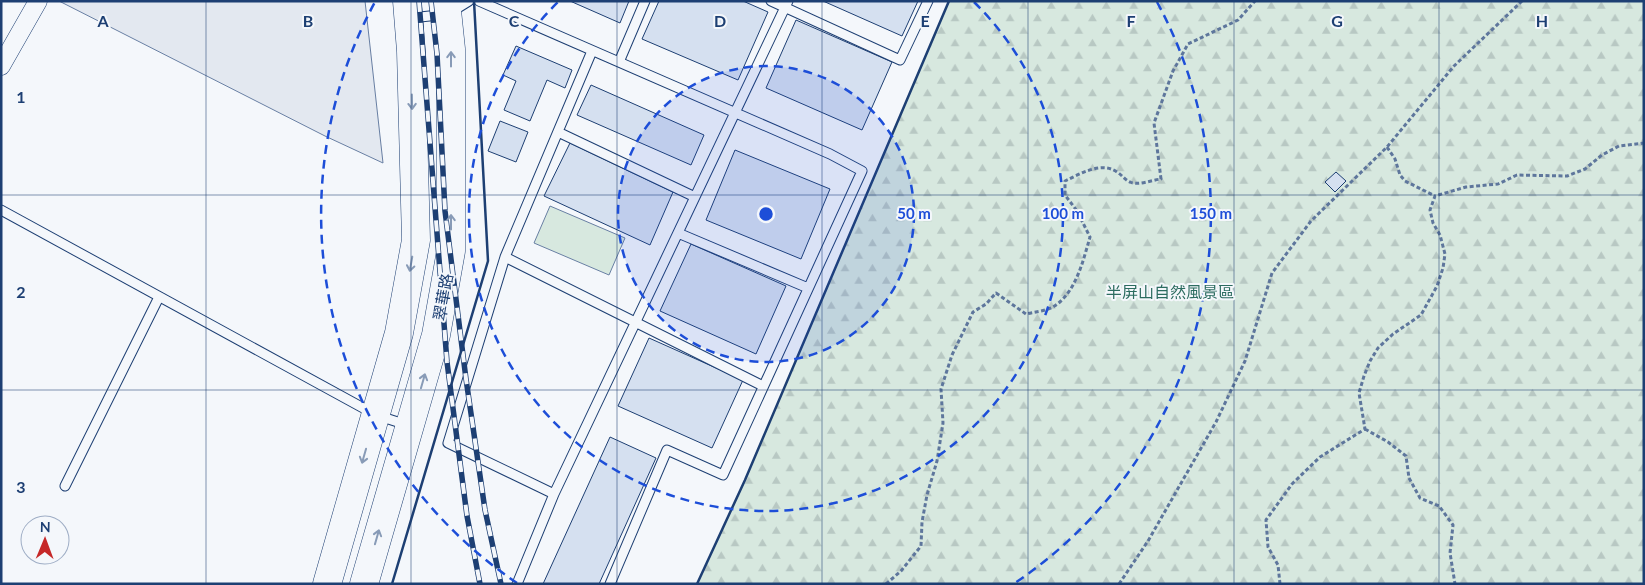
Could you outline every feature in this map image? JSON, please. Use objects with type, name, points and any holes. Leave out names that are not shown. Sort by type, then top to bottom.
[{"type":"main road","name":"翠華路","points":[[364,584],[436,335],[451,251],[454,6]]},
{"type":"main road","points":[[327,584],[399,333],[416,240],[411,51],[407,10]]},
{"type":"street","points":[[1,66],[38,1]]},
{"type":"lane","points":[[479,1],[497,5],[592,50],[830,154],[862,171],[723,475],[667,450],[610,584]]},
{"type":"lane","points":[[619,62],[645,1]]},
{"type":"lane","points":[[771,1],[786,5],[900,60],[928,1]]},
{"type":"lane","points":[[517,584],[554,494],[786,5]]},
{"type":"lane","points":[[407,10],[454,6]]},
{"type":"lane","points":[[554,494],[448,443],[505,256],[592,50]]},
{"type":"lane","points":[[558,132],[696,197]]},
{"type":"lane","points":[[1,210],[376,415],[410,426]]},
{"type":"lane","points":[[678,233],[808,288]]},
{"type":"lane","points":[[505,256],[763,386]]},
{"type":"lane","points":[[65,486],[159,296]]},
{"type":"path","points":[[886,584],[901,571],[921,546],[922,522],[927,495],[937,461],[943,423],[941,389],[952,355],[973,312],[986,304],[996,293],[1026,314],[1052,307],[1069,291],[1076,279],[1090,237],[1077,211],[1065,195],[1065,181],[1082,172],[1099,167],[1116,170],[1129,182],[1137,183],[1161,178],[1154,122],[1173,71],[1188,44],[1238,20],[1255,1]]},
{"type":"path","points":[[1118,584],[1148,541],[1216,422],[1245,361],[1272,273],[1311,221],[1386,147],[1454,66],[1522,1]]},
{"type":"path","points":[[1386,147],[1395,159],[1400,176],[1405,181],[1435,196],[1466,187],[1498,184],[1517,174],[1567,176],[1585,168],[1602,155],[1619,146],[1644,143]]},
{"type":"path","points":[[1365,429],[1359,394],[1370,361],[1378,348],[1393,334],[1422,315],[1437,286],[1443,268],[1445,254],[1430,210],[1435,196]]},
{"type":"path","points":[[1280,584],[1278,565],[1268,547],[1266,520],[1292,484],[1320,457],[1365,429]]},
{"type":"path","points":[[1365,429],[1388,442],[1406,456],[1409,478],[1420,498],[1440,506],[1454,525],[1450,552],[1455,584]]},
{"type":"green space","name":"半屏山自然風景區","points":[[949,1],[1644,1],[1644,584],[697,584],[745,480]]},
{"type":"green space","points":[[550,206],[625,238],[609,275],[534,243]]},
{"type":"shaded area","points":[[59,1],[365,1],[383,163],[325,136]]},
{"type":"building","points":[[570,1],[629,1],[620,23]]},
{"type":"building","points":[[659,1],[743,1],[768,12],[738,80],[642,39]]},
{"type":"building","points":[[823,1],[918,1],[902,36]]},
{"type":"building","points":[[796,20],[892,62],[862,130],[766,88]]},
{"type":"building","points":[[516,46],[572,70],[565,88],[547,80],[530,121],[504,110],[516,81],[503,75]]},
{"type":"building","points":[[591,85],[704,135],[691,165],[577,115]]},
{"type":"building","points":[[500,121],[528,132],[516,162],[488,151]]},
{"type":"building","points":[[570,143],[673,192],[650,245],[544,196]]},
{"type":"building","points":[[735,150],[830,189],[801,259],[706,220]]},
{"type":"building","points":[[1336,172],[1346,181],[1335,192],[1325,182]]},
{"type":"building","points":[[691,244],[786,286],[756,354],[660,311]]},
{"type":"building","points":[[649,338],[743,380],[712,448],[618,406]]},
{"type":"building","points":[[610,437],[656,458],[599,584],[543,584]]},
{"type":"railway","points":[[419,1],[447,362],[467,516],[480,584]]},
{"type":"railway","points":[[431,1],[437,54],[445,211],[485,510],[501,584]]},
{"type":"wall","points":[[392,584],[488,261],[474,1]]},
{"type":"wall","points":[[697,584],[745,480],[949,1]]}]
